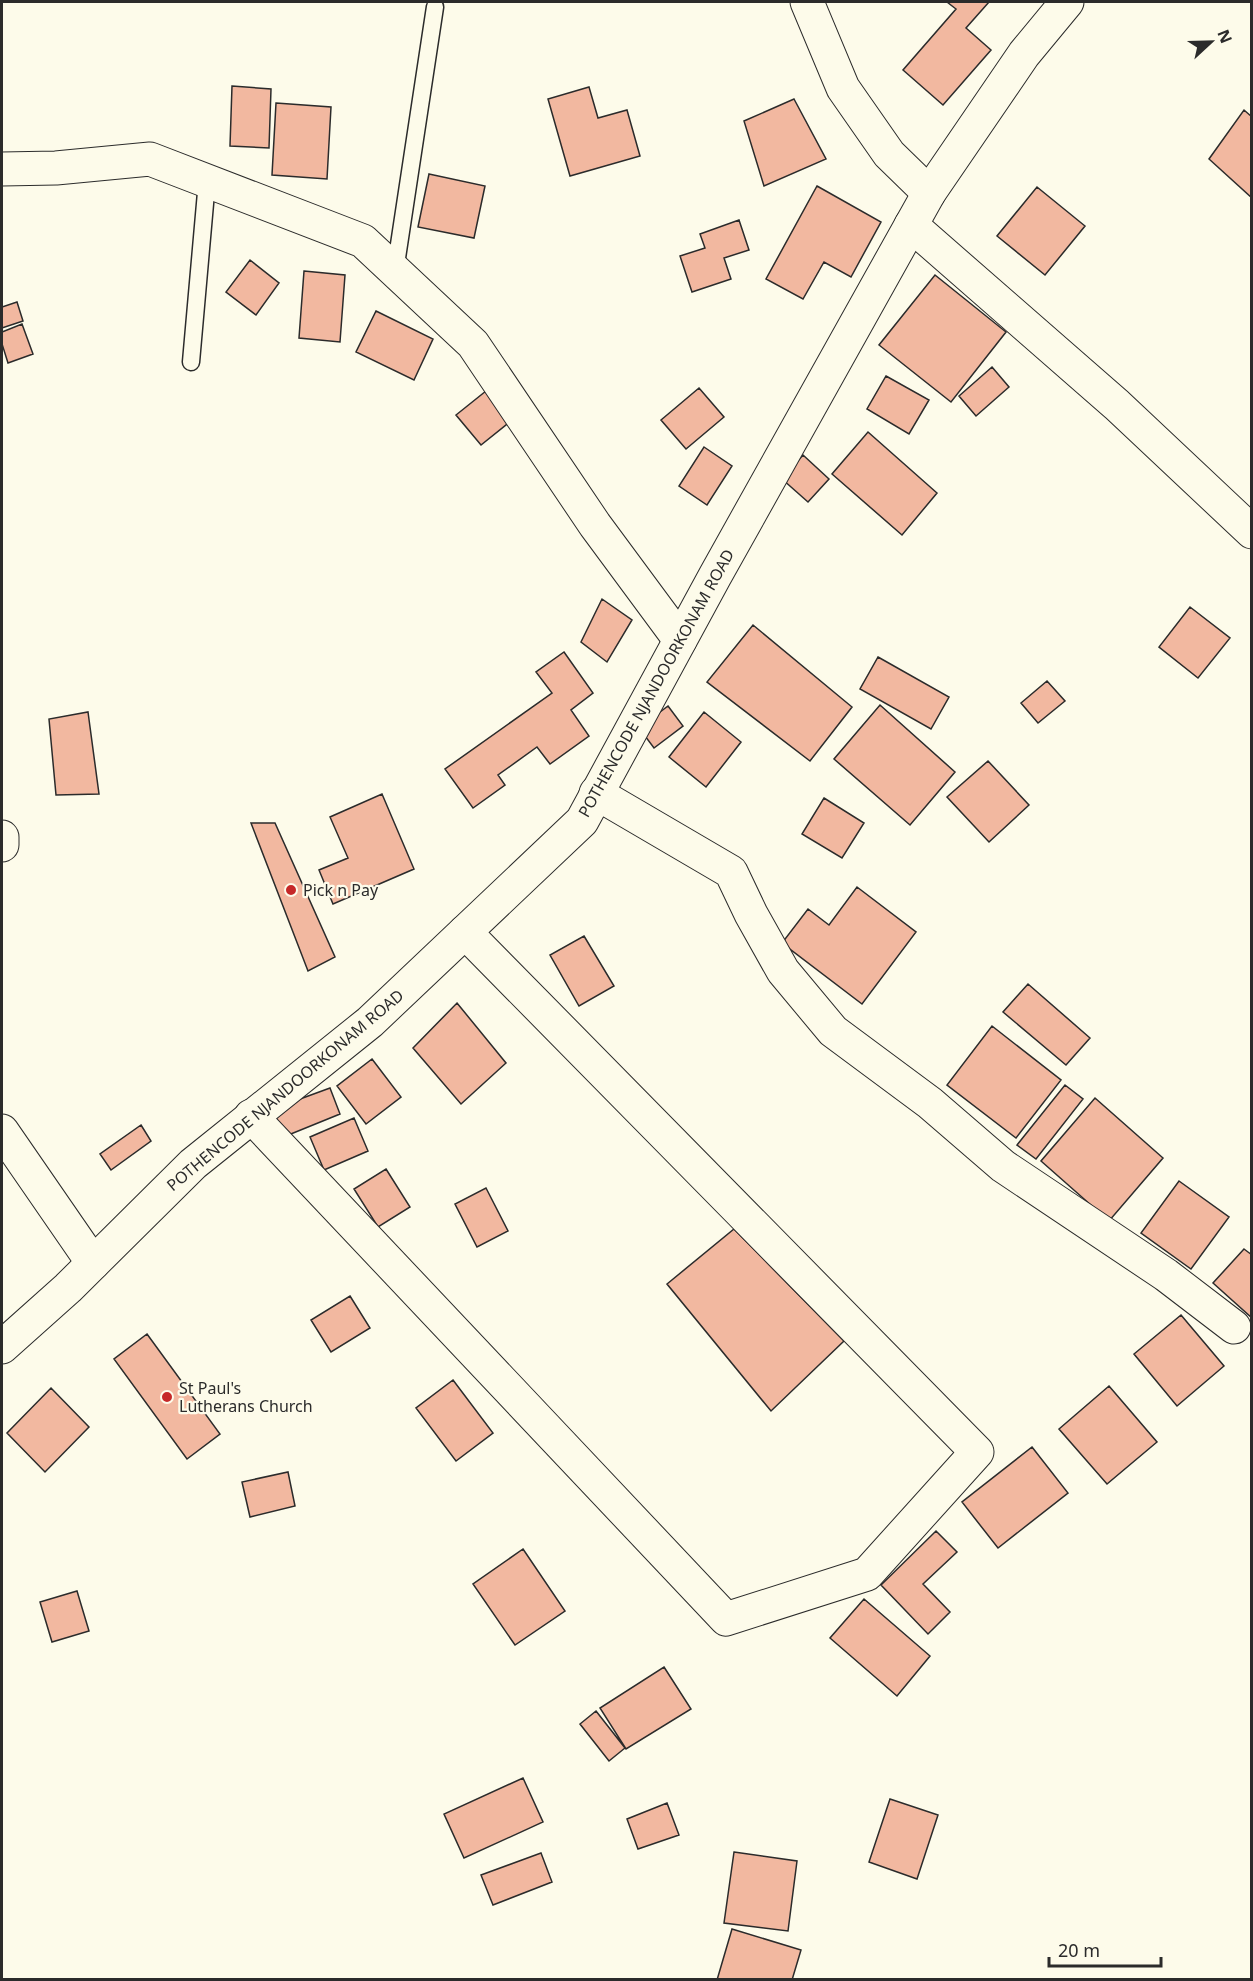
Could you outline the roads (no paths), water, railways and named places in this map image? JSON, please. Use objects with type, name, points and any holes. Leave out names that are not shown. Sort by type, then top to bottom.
[{"type":"street","points":[[807,2],[843,88],[889,154],[929,193]]},
{"type":"street","name":"POTHENCODE NJANDOORKONAM ROAD","points":[[2,1347],[93,1263],[193,1164],[370,1022],[582,821],[929,193],[1024,54],[1067,2]]},
{"type":"street","points":[[2,169],[56,168],[150,159],[363,241],[473,344],[595,525],[680,640]]},
{"type":"street","points":[[911,225],[1100,390],[1251,532]]},
{"type":"street","points":[[596,793],[731,872],[751,914],[783,971],[833,1031],[930,1103],[1003,1166],[1166,1275],[1234,1327]]},
{"type":"street","points":[[251,1116],[726,1619],[867,1574],[977,1452],[465,932]]},
{"type":"street","points":[[2,1131],[93,1263]]},
{"type":"lane","points":[[395,271],[435,7]]},
{"type":"lane","points":[[191,362],[207,181]]},
{"type":"place","name":"Pick n Pay","points":[[291,890]]},
{"type":"place","name":"St Paul's Lutherans Church","points":[[167,1397]]}]
